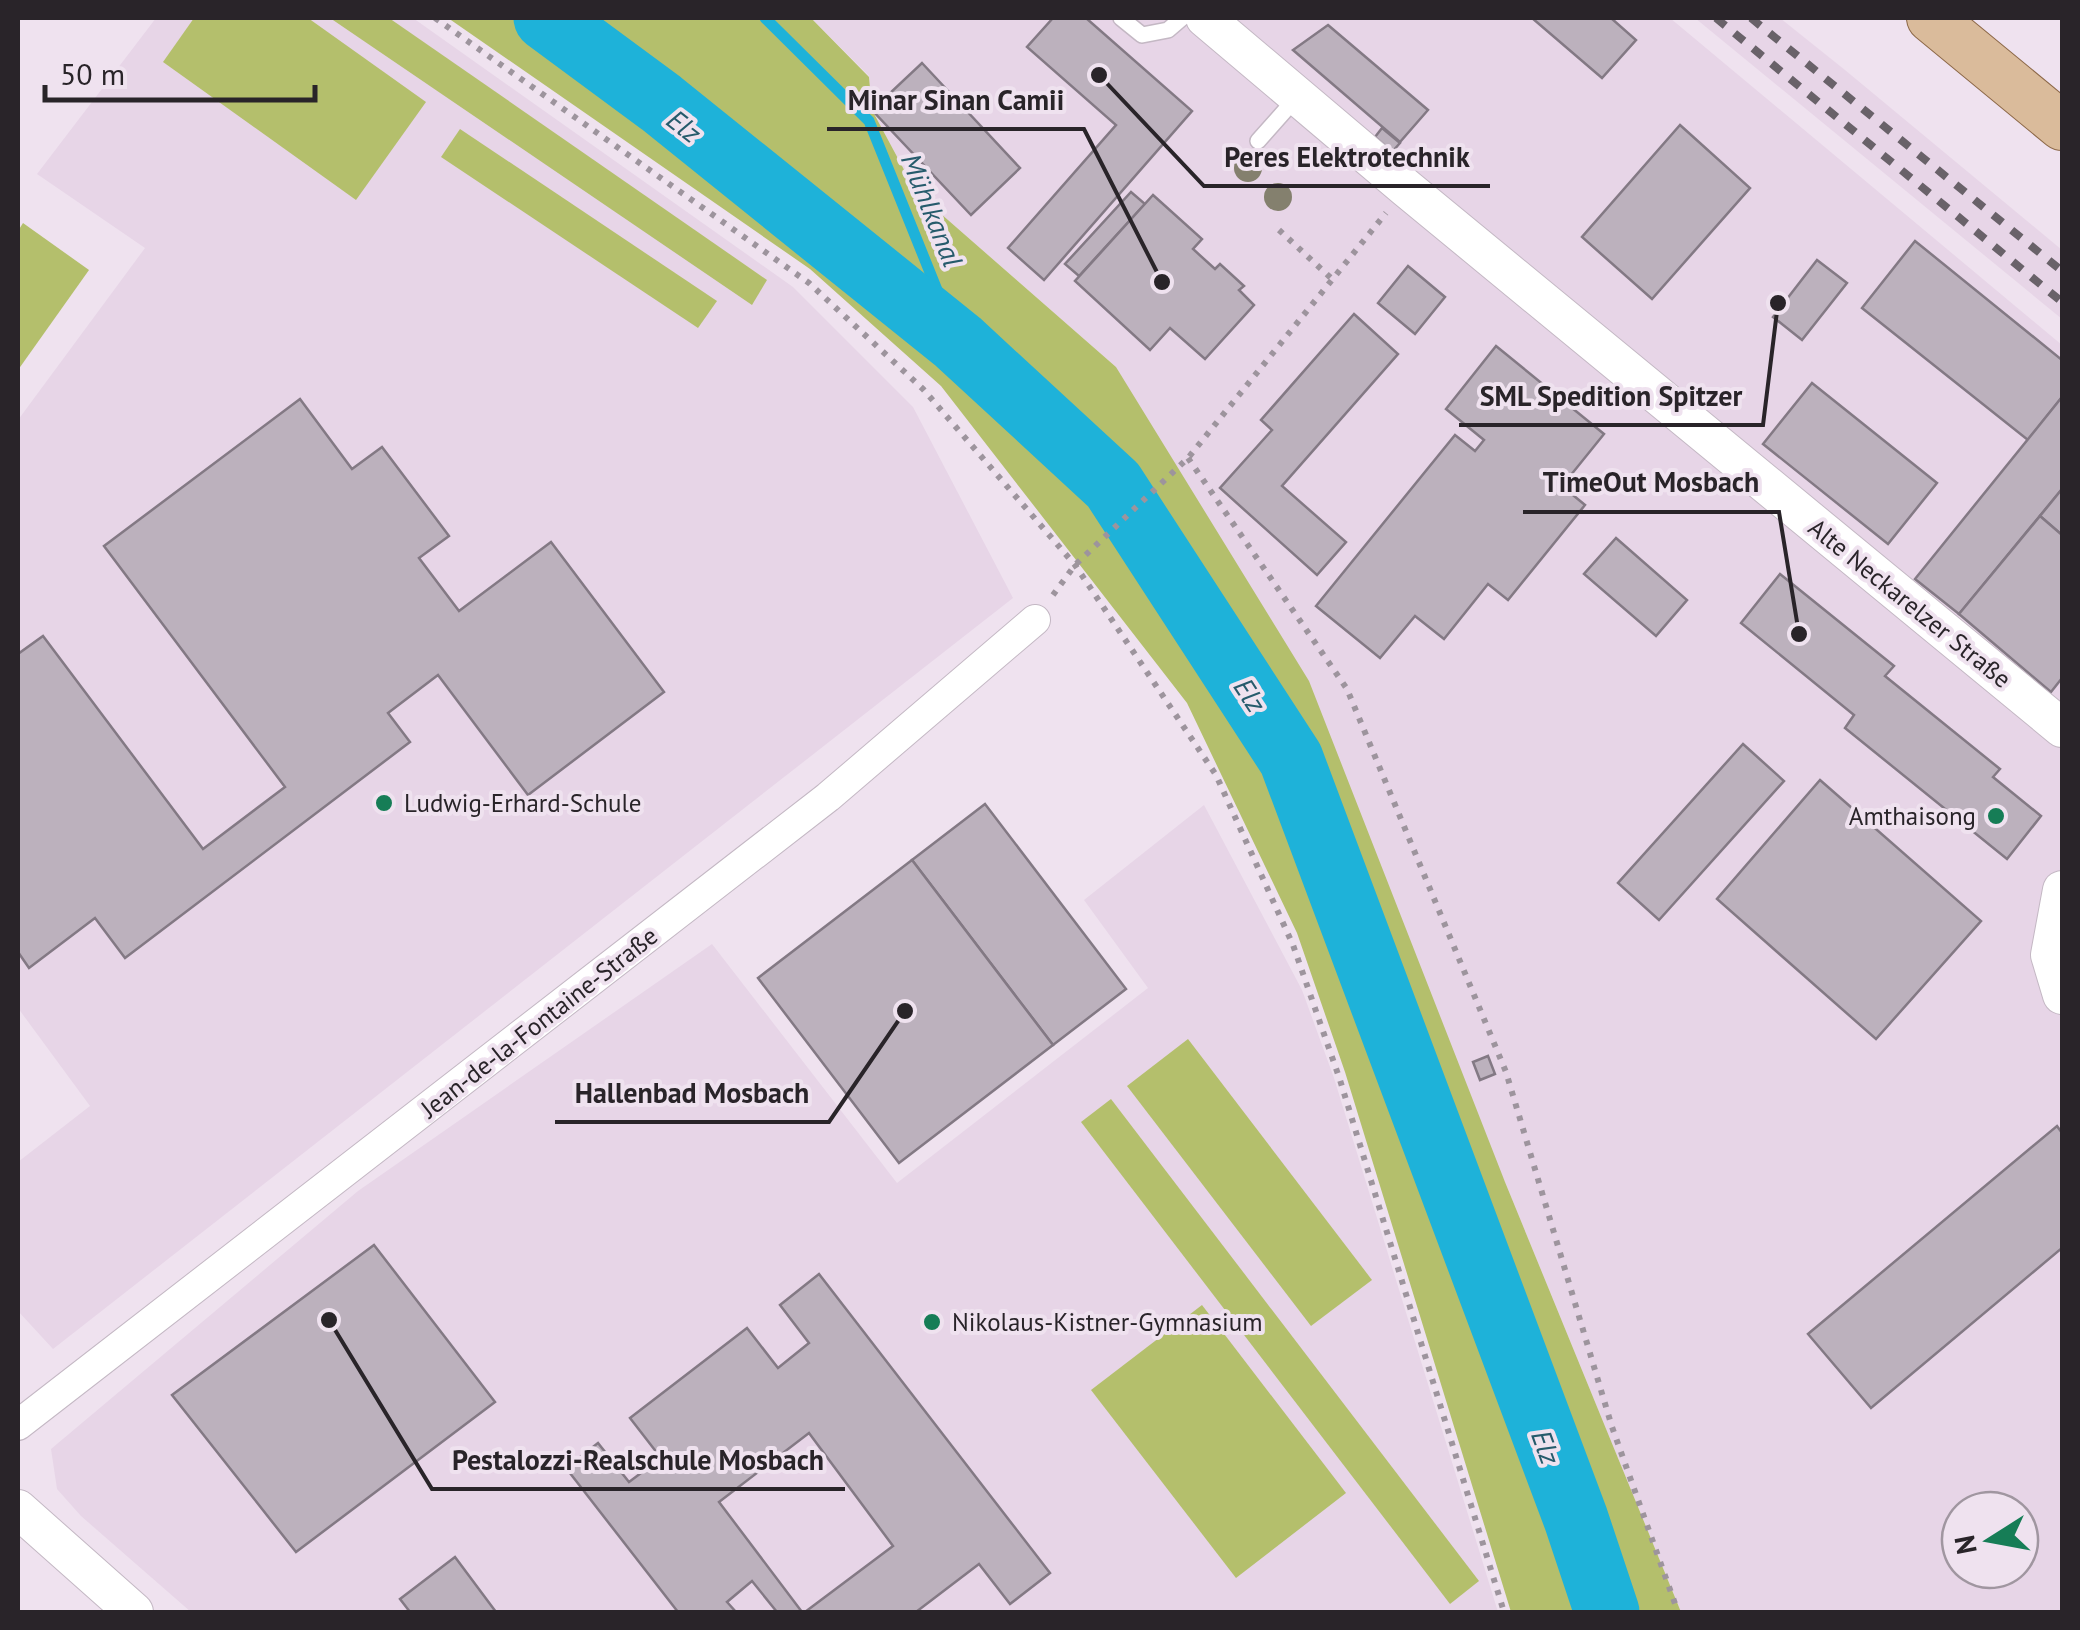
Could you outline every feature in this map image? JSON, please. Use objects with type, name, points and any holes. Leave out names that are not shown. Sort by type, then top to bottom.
[{"type":"main road","points":[[1931,18],[2062,126]]},
{"type":"street","name":"Alte Neckarelzer Straße","points":[[1205,18],[2062,728]]},
{"type":"street","name":"Jean-de-la-Fontaine-Straße","points":[[23,1410],[828,798],[1035,620]]},
{"type":"street","points":[[2062,890],[2050,956],[2062,995]]},
{"type":"street","points":[[19,1513],[134,1612]]},
{"type":"lane","points":[[1122,18],[1142,35],[1168,30],[1182,18]]},
{"type":"lane","points":[[1258,141],[1297,97]]},
{"type":"path","points":[[434,18],[809,283],[924,389],[1075,566],[1216,775],[1293,944],[1340,1080],[1504,1612]]},
{"type":"path","points":[[1278,230],[1332,280]]},
{"type":"path","points":[[1075,566],[1188,458],[1371,231]]},
{"type":"path","points":[[1188,458],[1346,690],[1354,708],[1506,1072],[1612,1428],[1678,1612]]},
{"type":"shaded area","name":"Ludwig-Erhard-Schule","points":[[156,18],[413,18],[793,287],[913,407],[1013,598],[53,1349],[18,1311],[18,1162],[90,1106],[18,1008],[18,420],[145,248],[37,174]]},
{"type":"shaded area","points":[[811,18],[1670,18],[2062,345],[2062,1612],[1681,1612],[1505,1182],[1116,367],[916,192],[872,110],[869,76]]},
{"type":"shaded area","points":[[1695,18],[1780,18],[1845,70],[2062,250],[2062,319]]},
{"type":"shaded area","name":"Nikolaus-Kistner-Gymnasium","points":[[1204,805],[1302,990],[1334,1078],[1498,1612],[191,1612],[81,1516],[57,1489],[51,1449],[358,1191],[712,944],[897,1183],[1148,988],[1084,900]]},
{"type":"green space","points":[[194,18],[308,18],[426,102],[356,200],[163,62]]},
{"type":"green space","points":[[330,18],[389,18],[767,280],[752,305]]},
{"type":"green space","points":[[448,18],[811,18],[869,77],[872,110],[916,192],[1116,367],[1309,681],[1505,1182],[1681,1612],[1511,1612],[1345,1072],[1297,933],[1187,703],[941,386],[810,269]]},
{"type":"green space","points":[[460,129],[717,301],[698,328],[441,157]]},
{"type":"green space","points":[[23,223],[89,270],[18,370],[18,231]]},
{"type":"green space","points":[[1188,1039],[1372,1280],[1311,1326],[1127,1086]]},
{"type":"green space","points":[[1111,1099],[1479,1581],[1450,1604],[1081,1122]]},
{"type":"green space","points":[[1202,1305],[1346,1493],[1236,1578],[1091,1390]]},
{"type":"building","points":[[1053,18],[1086,18],[1192,111],[1044,280],[1008,248],[1116,125],[1027,47]]},
{"type":"building","points":[[1532,18],[1611,18],[1636,40],[1602,78]]},
{"type":"building","points":[[1328,25],[1428,110],[1400,142],[1293,50]]},
{"type":"building","points":[[922,63],[1020,168],[971,215],[872,110]]},
{"type":"building","points":[[1680,125],[1750,188],[1652,299],[1582,237]]},
{"type":"building","points":[[1382,128],[1400,143],[1392,152],[1375,137]]},
{"type":"building","points":[[1131,192],[1145,204],[1079,276],[1065,264]]},
{"type":"building","points":[[1153,195],[1202,239],[1193,249],[1215,269],[1220,264],[1244,286],[1239,290],[1254,305],[1205,359],[1170,328],[1150,350],[1075,281]]},
{"type":"building","points":[[1915,241],[2062,360],[2062,397],[2028,440],[1862,308]]},
{"type":"building","points":[[1817,260],[1847,283],[1802,340],[1773,317]]},
{"type":"building","points":[[1408,266],[1445,297],[1415,334],[1378,303]]},
{"type":"building","points":[[1354,314],[1398,354],[1282,486],[1346,542],[1317,575],[1220,488],[1272,430],[1261,420]]},
{"type":"building","points":[[1496,346],[1604,434],[1562,486],[1585,505],[1508,600],[1488,584],[1444,639],[1415,616],[1380,658],[1316,606],[1455,435],[1475,451],[1484,440],[1446,409]]},
{"type":"building","points":[[1812,383],[1937,483],[1888,544],[1763,444]]},
{"type":"building","points":[[2062,397],[2062,489],[1959,614],[1915,579]]},
{"type":"building","points":[[300,399],[352,469],[382,447],[449,536],[419,558],[459,611],[551,542],[664,692],[528,795],[438,675],[388,713],[410,742],[125,958],[95,918],[29,968],[18,952],[18,654],[43,636],[203,849],[285,787],[104,546]]},
{"type":"building","points":[[2062,489],[2062,535],[2040,516]]},
{"type":"building","points":[[2040,516],[2062,535],[2062,678],[2051,692],[1959,614]]},
{"type":"building","points":[[1616,538],[1687,600],[1656,636],[1584,574]]},
{"type":"building","points":[[1780,574],[1894,666],[1885,676],[2000,769],[1993,777],[2041,816],[2007,859],[1845,728],[1854,715],[1741,623]]},
{"type":"building","points":[[1743,744],[1784,781],[1659,920],[1618,883]]},
{"type":"building","points":[[1820,780],[1981,921],[1876,1039],[1717,899]]},
{"type":"building","points":[[985,804],[1126,989],[1053,1045],[912,860]]},
{"type":"building","points":[[912,860],[1053,1045],[899,1163],[758,978]]},
{"type":"building","points":[[1488,1056],[1495,1074],[1480,1080],[1473,1062]]},
{"type":"building","points":[[2057,1126],[2062,1133],[2062,1248],[1871,1408],[1808,1334]]},
{"type":"building","points":[[374,1245],[495,1402],[296,1552],[172,1395]]},
{"type":"building","points":[[819,1274],[1050,1573],[1010,1604],[979,1564],[916,1612],[805,1612],[893,1546],[809,1433],[719,1502],[802,1612],[777,1612],[752,1581],[727,1602],[736,1612],[678,1612],[566,1468],[598,1443],[629,1482],[661,1458],[630,1418],[747,1328],[778,1368],[809,1343],[780,1305]]},
{"type":"building","points":[[455,1557],[496,1612],[410,1612],[400,1599]]},
{"type":"waterway","name":"Elz","points":[[546,18],[661,103],[958,342],[1113,485],[1291,759],[1576,1519],[1607,1612]]},
{"type":"waterway","name":"Mühlkanal","points":[[765,18],[869,121],[958,342]]},
{"type":"railway","points":[[1716,18],[2062,302]]},
{"type":"railway","points":[[1751,18],[2062,271]]},
{"type":"place","name":"Peres Elektrotechnik","points":[[1099,75]]},
{"type":"place","name":"Minar Sinan Camii","points":[[1162,282]]},
{"type":"place","name":"SML Spedition Spitzer","points":[[1778,303]]},
{"type":"place","name":"TimeOut Mosbach","points":[[1799,634]]},
{"type":"place","name":"Ludwig-Erhard-Schule","points":[[384,803]]},
{"type":"place","name":"Amthaisong","points":[[1996,816]]},
{"type":"place","name":"Hallenbad Mosbach","points":[[905,1011]]},
{"type":"place","name":"Pestalozzi-Realschule Mosbach","points":[[329,1320]]},
{"type":"place","name":"Nikolaus-Kistner-Gymnasium","points":[[932,1322]]}]
